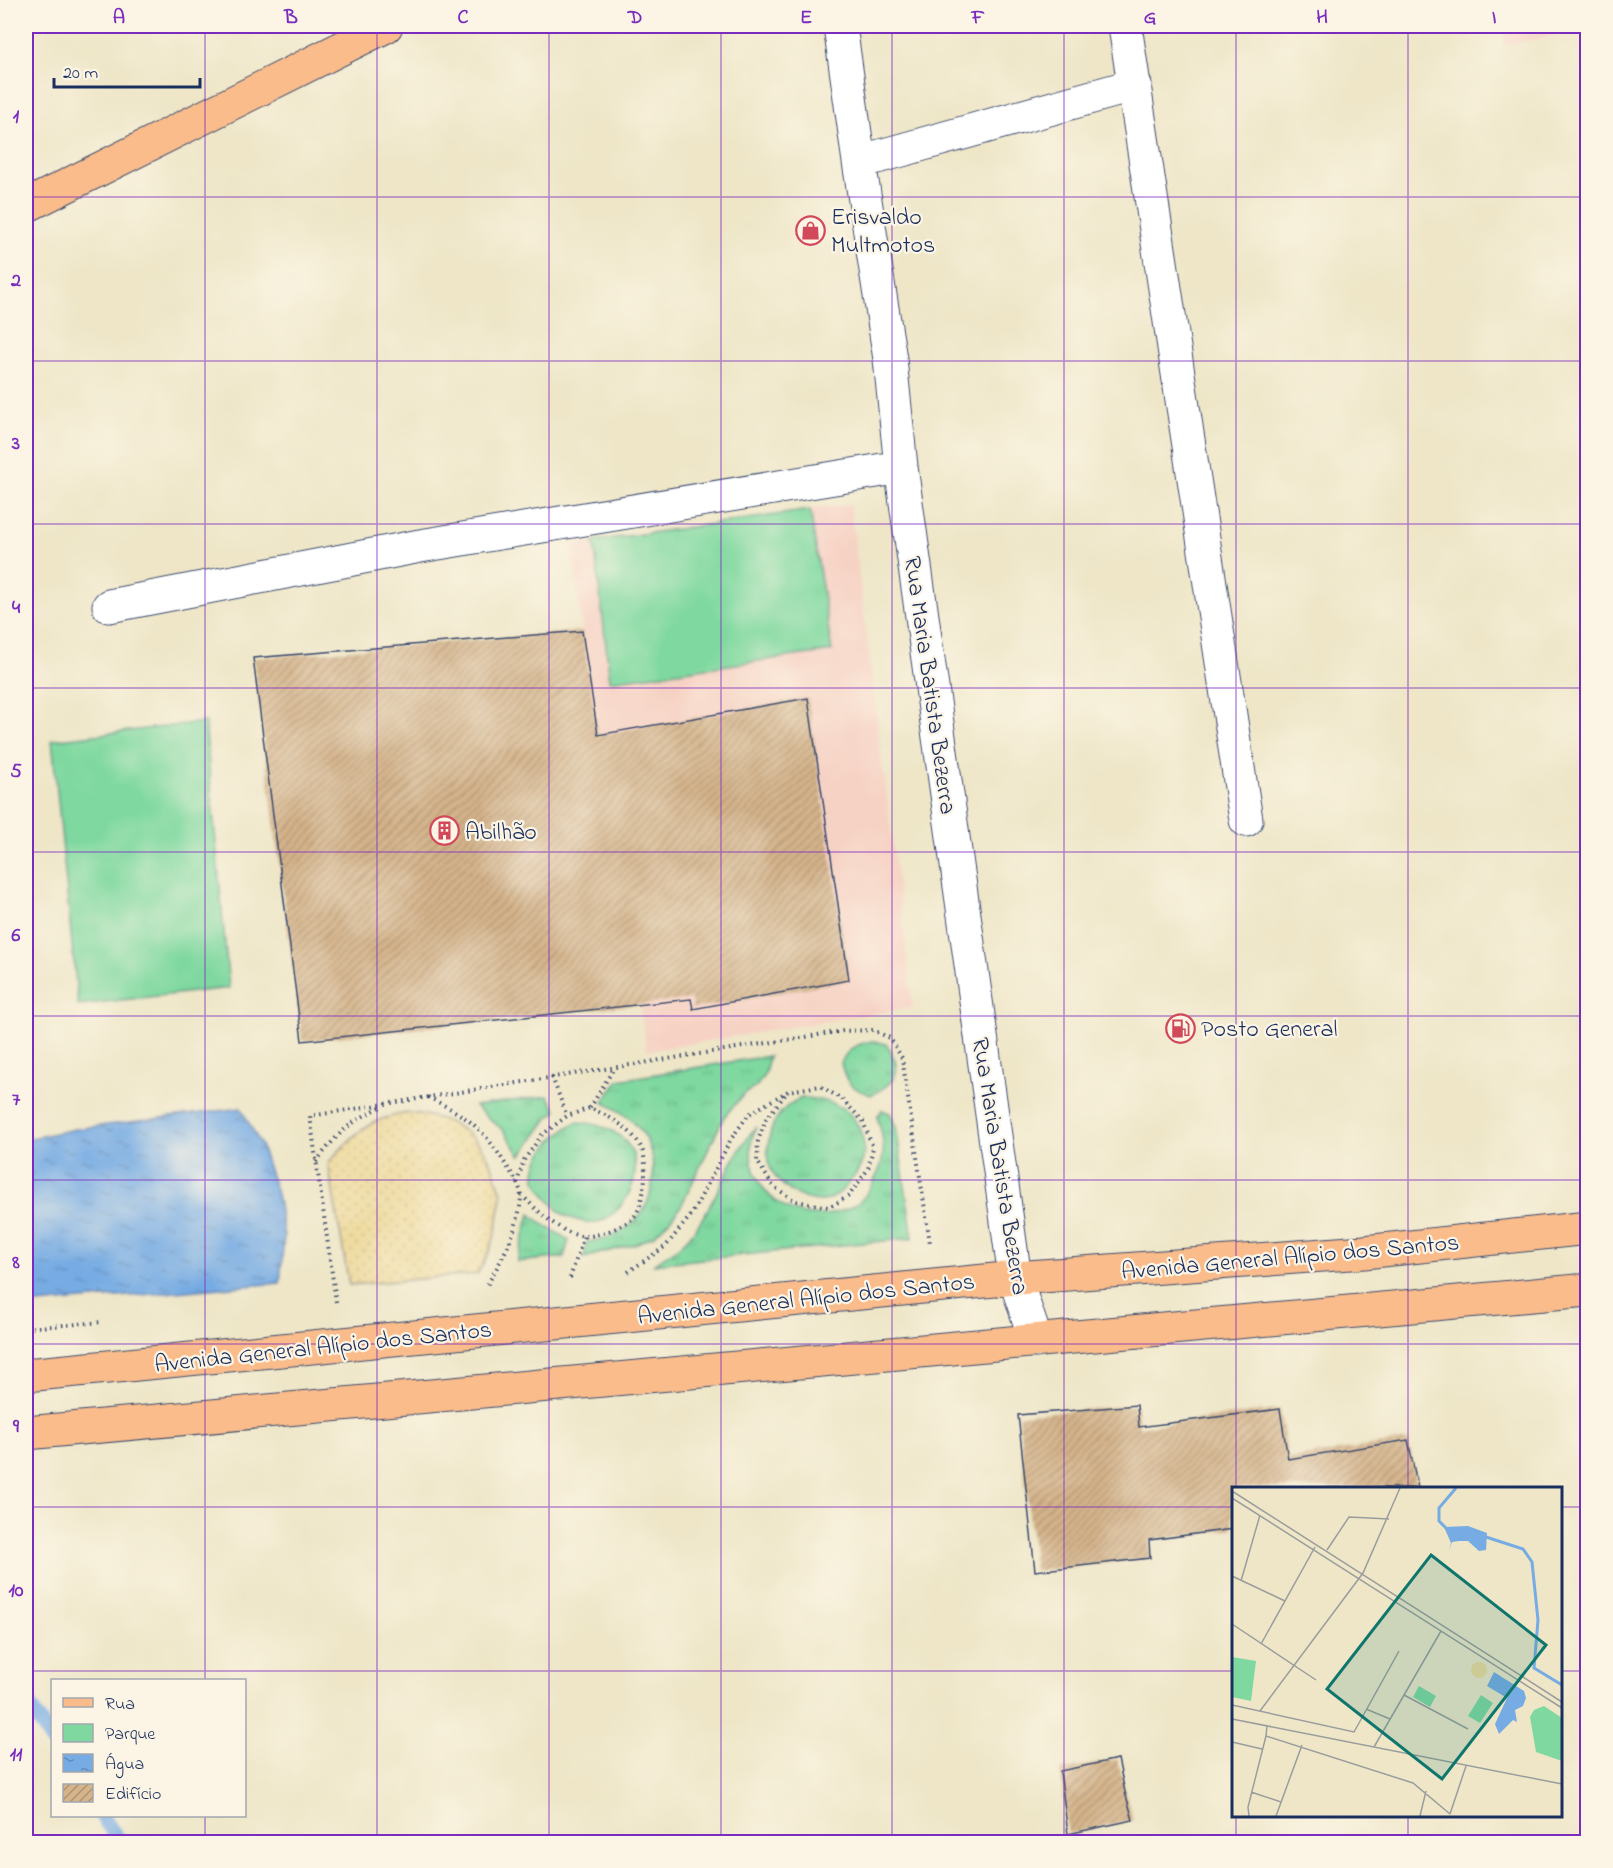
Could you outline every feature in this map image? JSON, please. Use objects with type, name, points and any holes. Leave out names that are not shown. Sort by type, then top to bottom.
[{"type":"main road","points":[[26,206],[386,26]]},
{"type":"main road","name":"Avenida General Alípio dos Santos","points":[[26,1375],[1015,1278],[1364,1252],[1587,1227]]},
{"type":"main road","points":[[26,1433],[1587,1290]]},
{"type":"street","name":"Rua Maria Batista Bezerra","points":[[840,26],[890,360],[901,467],[1015,1278],[1035,1341]]},
{"type":"street","points":[[1125,26],[1246,820]]},
{"type":"street","points":[[859,162],[1135,85]]},
{"type":"street","points":[[109,606],[420,546],[901,467]]},
{"type":"path","points":[[347,1302],[336,1303],[310,1116],[843,1031],[873,1030],[890,1038],[902,1058],[930,1243],[918,1244]]},
{"type":"path","points":[[517,1183],[524,1160],[542,1135],[567,1116],[590,1108],[614,1068]]},
{"type":"path","points":[[552,1077],[567,1116]]},
{"type":"path","points":[[636,1273],[624,1274],[666,1246],[692,1214],[731,1139],[749,1114],[788,1091],[819,1086],[842,1099],[863,1120],[873,1148],[868,1170],[849,1196],[829,1207],[795,1202],[773,1186],[757,1161],[758,1141],[766,1119],[788,1091]]},
{"type":"path","points":[[427,1097],[450,1108],[476,1126],[495,1148],[517,1183],[521,1194],[537,1211],[572,1233],[584,1236],[607,1233],[633,1217],[642,1195],[647,1171],[642,1147],[612,1117],[590,1108]]},
{"type":"path","points":[[316,1162],[334,1138],[356,1119],[387,1104]]},
{"type":"path","points":[[496,1287],[485,1288],[507,1249],[516,1222],[521,1194]]},
{"type":"path","points":[[580,1278],[569,1280],[584,1236]]},
{"type":"shaded area","points":[[1504,26],[1587,26],[1588,29],[1505,45]]},
{"type":"shaded area","points":[[850,504],[913,1007],[647,1051],[582,631],[572,543]]},
{"type":"green space","points":[[810,510],[832,651],[610,681],[594,541]]},
{"type":"green space","points":[[205,722],[229,988],[78,1005],[52,740]]},
{"type":"green space","points":[[872,1041],[886,1044],[892,1053],[896,1068],[892,1080],[871,1095],[847,1081],[841,1063],[853,1048]]},
{"type":"green space","points":[[769,1056],[765,1074],[756,1087],[744,1094],[724,1117],[681,1206],[668,1222],[653,1236],[635,1244],[584,1258],[587,1242],[612,1236],[633,1223],[641,1213],[651,1189],[652,1162],[650,1149],[644,1137],[630,1119],[603,1102],[619,1080]]},
{"type":"green space","points":[[548,1096],[557,1111],[549,1117],[521,1156],[504,1131],[475,1106]]},
{"type":"green space","points":[[802,1098],[824,1101],[845,1110],[858,1126],[863,1139],[864,1153],[858,1170],[842,1190],[828,1200],[809,1199],[791,1191],[777,1178],[768,1161],[769,1138],[774,1123],[782,1111]]},
{"type":"green space","points":[[882,1110],[890,1113],[896,1127],[913,1238],[653,1264],[681,1245],[695,1229],[737,1155],[756,1127],[751,1143],[752,1162],[757,1178],[765,1191],[777,1202],[790,1210],[821,1215],[838,1212],[857,1204],[868,1192],[882,1163],[884,1149],[877,1117]]},
{"type":"green space","points":[[576,1122],[598,1125],[618,1134],[628,1145],[633,1156],[634,1179],[624,1202],[606,1219],[595,1223],[574,1219],[561,1213],[544,1194],[536,1180],[537,1163],[547,1146]]},
{"type":"green space","points":[[530,1214],[569,1240],[564,1257],[517,1262]]},
{"type":"sand","points":[[408,1113],[438,1118],[451,1123],[463,1130],[483,1149],[502,1195],[492,1245],[477,1274],[349,1285],[328,1163],[346,1143],[363,1129],[382,1119]]},
{"type":"water","points":[[241,1108],[261,1145],[277,1194],[284,1236],[280,1283],[26,1305],[26,1139],[75,1129]]},
{"type":"building","name":"Abilhão","points":[[582,631],[598,735],[808,698],[849,980],[693,1009],[691,999],[302,1041],[253,658]]},
{"type":"building","points":[[1137,1405],[1139,1427],[1280,1409],[1288,1459],[1408,1440],[1418,1487],[1232,1487],[1232,1529],[1149,1540],[1150,1558],[1035,1571],[1018,1415]]},
{"type":"building","points":[[1118,1759],[1133,1820],[1068,1834],[1060,1771]]},
{"type":"waterway","points":[[26,1700],[51,1739]]},
{"type":"waterway","points":[[103,1817],[120,1842]]},
{"type":"place","name":"Erisvaldo Multmotos","points":[[810,230]]},
{"type":"place","name":"Abilhão","points":[[444,831]]},
{"type":"place","name":"Posto General","points":[[1180,1028]]}]
